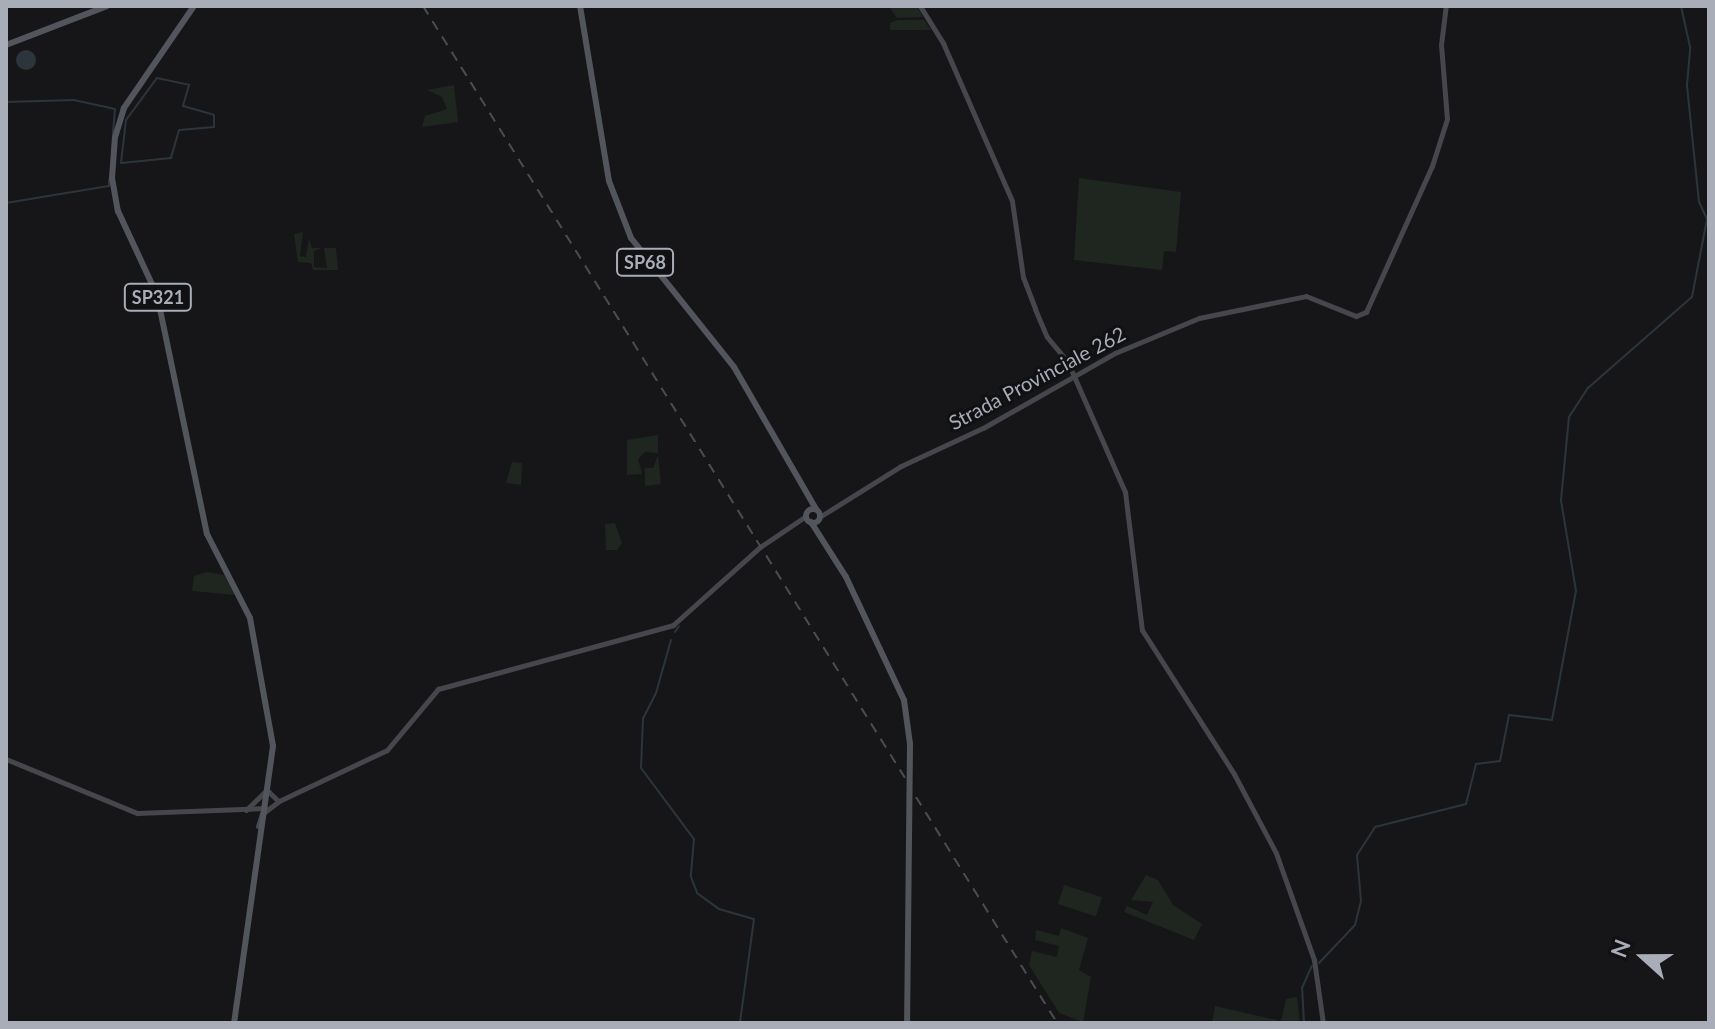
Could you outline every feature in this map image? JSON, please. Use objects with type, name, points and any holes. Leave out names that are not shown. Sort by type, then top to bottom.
[{"type":"main road","points":[[6,45],[107,6]]},
{"type":"main road","name":"SP321","points":[[194,6],[120,117],[113,189],[121,219],[157,295],[207,534],[250,618],[273,746],[266,808],[258,826],[234,1023]]},
{"type":"main road","name":"SP68","points":[[580,6],[609,181],[631,238],[734,367],[796,480],[818,513],[831,548],[897,679],[908,721],[907,1023]]},
{"type":"main road","name":"SP68","points":[[796,480],[809,518],[831,548]]},
{"type":"main road","points":[[809,518],[818,513]]},
{"type":"main road","points":[[809,518],[818,513]]},
{"type":"street","points":[[920,6],[943,43],[1012,201],[1023,277],[1035,309],[1047,337],[1075,376],[1130,508],[1135,602],[1142,630],[1234,774],[1276,853],[1314,960],[1323,1023]]},
{"type":"street","name":"Strada Provinciale 262","points":[[818,513],[1115,353],[1215,314],[1306,296],[1356,316],[1366,312],[1444,130],[1448,104],[1441,45],[1446,6]]},
{"type":"street","points":[[6,759],[137,813],[242,812],[266,808],[387,750],[429,696],[448,683],[673,625],[760,547],[809,518]]},
{"type":"street","points":[[242,812],[254,806],[267,790],[279,801]]},
{"type":"street","points":[[242,812],[253,815],[258,826]]},
{"type":"shaded area","points":[[890,8],[918,8],[923,17],[897,18]]},
{"type":"shaded area","points":[[924,20],[931,30],[890,30],[890,23]]},
{"type":"shaded area","points":[[26,50],[33,53],[36,60],[33,67],[26,70],[19,67],[16,60],[19,53]]},
{"type":"shaded area","points":[[454,85],[458,122],[422,127],[425,116],[447,109],[442,97],[427,90]]},
{"type":"shaded area","points":[[1079,178],[1181,192],[1176,252],[1164,251],[1162,270],[1074,260]]},
{"type":"shaded area","points":[[303,232],[300,256],[306,257],[309,238],[312,248],[321,248],[314,251],[314,267],[327,268],[324,248],[336,248],[338,270],[313,270],[311,263],[298,262],[294,234]]},
{"type":"shaded area","points":[[658,435],[658,453],[645,452],[638,459],[642,474],[627,475],[627,440]]},
{"type":"shaded area","points":[[658,455],[661,484],[645,486],[645,468],[653,468]]},
{"type":"shaded area","points":[[512,462],[522,463],[521,485],[506,483]]},
{"type":"shaded area","points":[[615,523],[622,543],[617,550],[606,550],[605,524]]},
{"type":"shaded area","points":[[207,572],[224,575],[235,595],[192,591],[194,576]]},
{"type":"shaded area","points":[[1146,875],[1158,880],[1173,905],[1202,924],[1194,940],[1124,912],[1127,906],[1147,915],[1153,902],[1131,900]]},
{"type":"shaded area","points":[[1064,885],[1102,897],[1096,916],[1058,904]]},
{"type":"shaded area","points":[[1061,928],[1088,938],[1079,970],[1091,977],[1083,1022],[1059,1013],[1029,965],[1032,951],[1057,957],[1059,946],[1035,940],[1036,930],[1059,936]]},
{"type":"shaded area","points":[[1297,997],[1300,1023],[1212,1023],[1215,1006],[1281,1021],[1286,999]]},
{"type":"waterway","points":[[1319,963],[1355,925],[1361,901],[1357,855],[1375,827],[1466,804],[1476,764],[1500,761],[1509,715],[1552,720],[1576,591],[1561,500],[1569,417],[1588,388],[1692,297],[1707,219],[1699,202],[1687,85],[1690,47],[1681,6]]},
{"type":"waterway","points":[[157,78],[189,85],[183,106],[214,115],[214,127],[179,130],[171,158],[121,163],[126,120],[157,78]]},
{"type":"waterway","points":[[6,102],[74,100],[115,109],[113,134]]},
{"type":"waterway","points":[[6,203],[109,186],[109,180]]},
{"type":"waterway","points":[[675,632],[679,626]]},
{"type":"waterway","points":[[671,640],[656,693],[643,718],[641,768],[694,839],[691,877],[697,893],[719,909],[754,919],[740,1023]]},
{"type":"waterway","points":[[1304,1023],[1302,988],[1312,966]]},
{"type":"railway","points":[[423,6],[905,778]]},
{"type":"railway","points":[[916,797],[1057,1023]]}]
